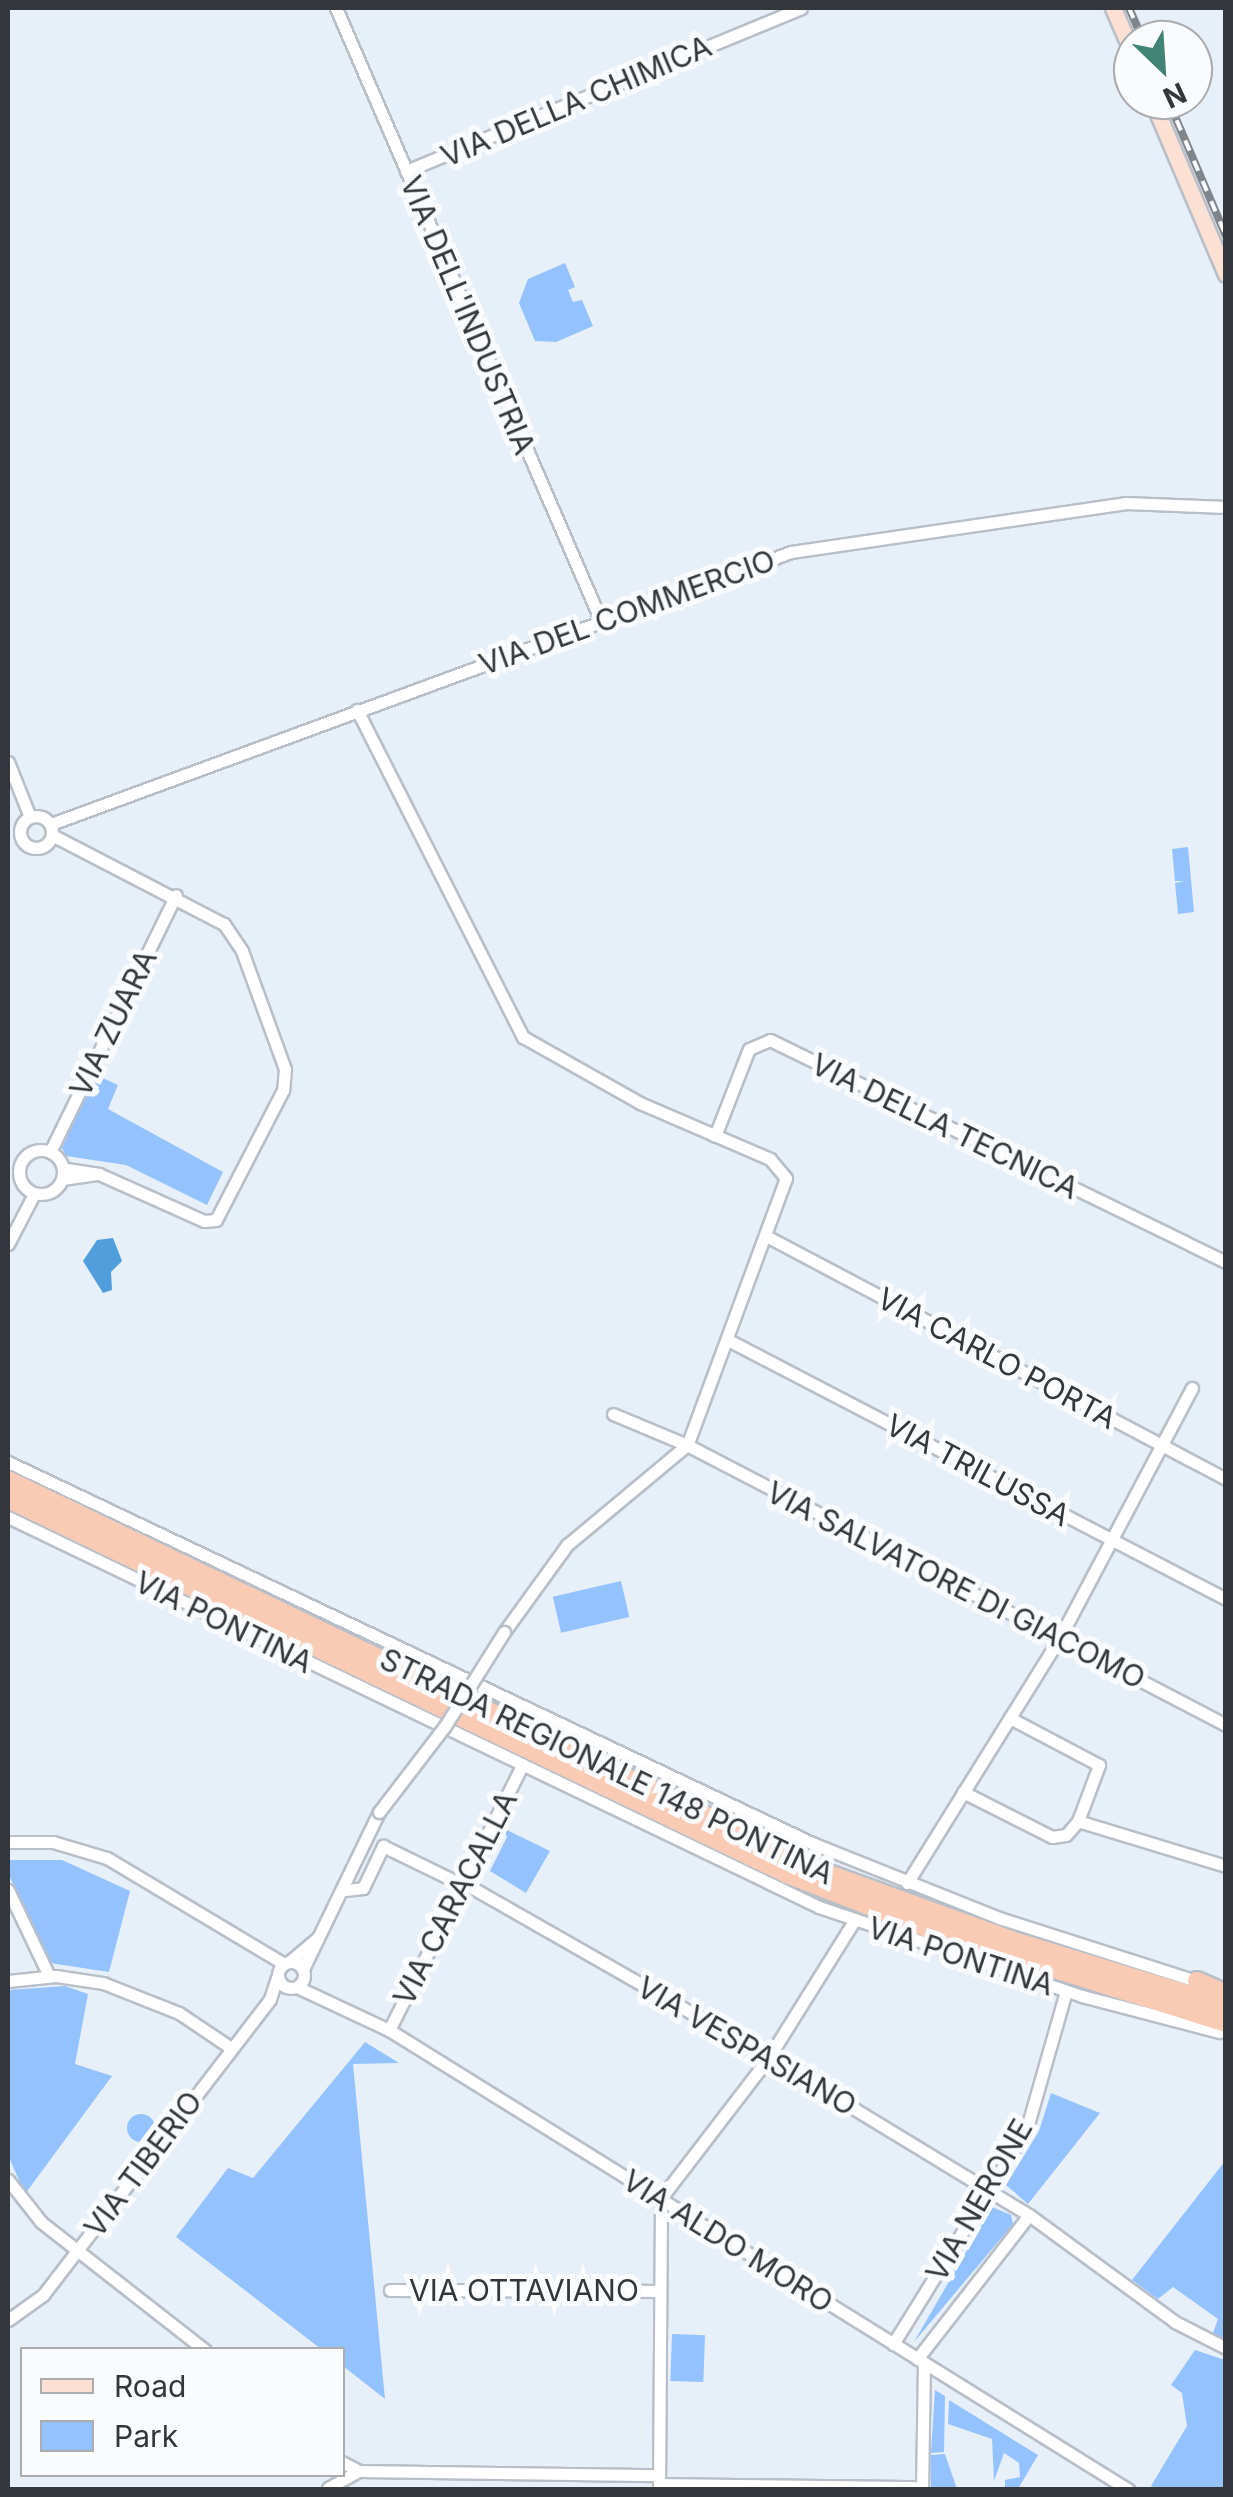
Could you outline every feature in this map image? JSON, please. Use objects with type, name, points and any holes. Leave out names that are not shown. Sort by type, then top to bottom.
[{"type":"highway","points":[[8,1465],[49,1499]]},
{"type":"highway","name":"STRADA REGIONALE 148 PONTINA","points":[[8,1480],[822,1872],[1011,1940],[1226,2006]]},
{"type":"highway","name":"STRADA REGIONALE 148 PONTINA","points":[[8,1500],[788,1874],[1009,1957],[1224,2029]]},
{"type":"highway","points":[[1197,1982],[1226,1994]]},
{"type":"main road","points":[[1161,120],[1226,274]]},
{"type":"street","name":"VIA DELL'INDUSTRIA","points":[[336,8],[602,622]]},
{"type":"street","name":"VIA DELLA CHIMICA","points":[[406,171],[800,8]]},
{"type":"street","name":"VIA DEL COMMERCIO","points":[[52,830],[357,710],[744,566],[845,540],[1126,503],[1226,507]]},
{"type":"street","points":[[293,1988],[325,1932],[379,1812],[446,1726],[504,1632],[568,1545],[687,1446],[768,1237],[785,1175],[770,1160],[640,1104],[540,1050],[518,1031],[357,710]]},
{"type":"street","points":[[8,762],[30,816],[215,916],[238,943],[284,1067],[284,1088],[213,1222],[99,1174],[63,1173]]},
{"type":"street","points":[[30,816],[14,836],[36,848],[52,830]]},
{"type":"street","name":"VIA ZUARA","points":[[50,1152],[176,895]]},
{"type":"street","name":"VIA DELLA TECNICA","points":[[715,1136],[748,1050],[770,1040],[1226,1262]]},
{"type":"street","points":[[34,1194],[14,1170],[36,1150],[50,1152],[63,1173]]},
{"type":"street","points":[[34,1194],[48,1194],[63,1173]]},
{"type":"street","points":[[8,1244],[34,1194]]},
{"type":"street","name":"VIA CARLO PORTA","points":[[768,1237],[1226,1478]]},
{"type":"street","name":"VIA TRILUSSA","points":[[730,1341],[1226,1599]]},
{"type":"street","points":[[907,1883],[1059,1639],[1192,1388]]},
{"type":"street","name":"VIA SALVATORE DI GIACOMO","points":[[613,1414],[687,1446],[1226,1725]]},
{"type":"street","name":"VIA PONTINA","points":[[8,1465],[907,1883],[1197,1982]]},
{"type":"street","name":"VIA PONTINA","points":[[8,1517],[854,1921],[1066,1991],[1224,2029]]},
{"type":"street","points":[[963,1792],[1062,1836],[1078,1821],[1100,1768],[1010,1718]]},
{"type":"street","name":"VIA CARACALLA","points":[[388,2030],[522,1765]]},
{"type":"street","points":[[1078,1821],[1226,1866]]},
{"type":"street","name":"VIA ALDO MORO","points":[[8,1842],[53,1842],[108,1858],[282,1969],[293,1988],[326,1995],[388,2030],[1129,2490]]},
{"type":"street","name":"VIA VESPASIANO","points":[[345,1890],[363,1888],[383,1846],[462,1883],[770,2057],[989,2189],[1175,2322],[1226,2348]]},
{"type":"street","points":[[8,1890],[48,1976]]},
{"type":"street","points":[[659,2483],[658,2291],[662,2198],[770,2057],[854,1921]]},
{"type":"street","points":[[282,1969],[325,1932]]},
{"type":"street","name":"VIA ALDO MORO","points":[[282,1969],[304,1971],[326,1995]]},
{"type":"street","name":"VIA TIBERIO","points":[[8,2320],[38,2300],[270,2000],[282,1969]]},
{"type":"street","points":[[8,1981],[48,1976],[93,1980],[159,2003],[231,2048]]},
{"type":"street","name":"VIA TIBERIO","points":[[270,2000],[293,1988]]},
{"type":"street","name":"VIA NERONE","points":[[892,2344],[1027,2128],[1066,1991]]},
{"type":"street","points":[[8,2180],[30,2212],[201,2347]]},
{"type":"street","points":[[345,2464],[360,2471],[922,2488],[921,2361],[1029,2215]]},
{"type":"street","name":"VIA OTTAVIANO","points":[[390,2290],[658,2291]]},
{"type":"street","points":[[328,2488],[360,2471]]},
{"type":"green space","points":[[565,263],[575,287],[568,290],[573,302],[582,300],[593,326],[556,342],[535,341],[519,303],[528,279]]},
{"type":"green space","points":[[1188,847],[1194,912],[1178,914],[1175,883],[1184,881],[1175,881],[1172,849]]},
{"type":"green space","points":[[94,1074],[118,1085],[108,1109],[223,1172],[207,1205],[126,1165],[66,1156],[62,1148]]},
{"type":"green space","points":[[621,1581],[629,1617],[561,1633],[553,1597]]},
{"type":"green space","points":[[503,1828],[550,1851],[526,1893],[490,1871],[507,1837]]},
{"type":"green space","points":[[8,1860],[62,1860],[130,1891],[109,1972],[50,1963],[8,1873]]},
{"type":"green space","points":[[65,1986],[88,1994],[75,2064],[112,2076],[25,2194],[8,2155],[8,1990]]},
{"type":"green space","points":[[365,2042],[399,2063],[353,2064],[385,2399],[345,2368],[345,2347],[318,2347],[176,2237],[228,2168],[253,2178]]},
{"type":"green space","points":[[1051,2093],[1100,2113],[1028,2204],[1006,2185],[1039,2131]]},
{"type":"green space","points":[[141,2114],[151,2118],[155,2128],[151,2138],[141,2142],[131,2138],[127,2128],[131,2118]]},
{"type":"green space","points":[[1225,2161],[1225,2341],[1212,2336],[1218,2319],[1173,2287],[1158,2299],[1132,2280]]},
{"type":"green space","points":[[992,2207],[1011,2215],[1013,2224],[914,2342]]},
{"type":"green space","points":[[672,2334],[705,2335],[703,2382],[670,2381]]},
{"type":"green space","points":[[1195,2350],[1225,2360],[1225,2489],[1156,2489],[1151,2486],[1187,2426],[1182,2393],[1171,2385]]},
{"type":"green space","points":[[935,2390],[945,2396],[944,2452],[931,2453]]},
{"type":"green space","points":[[949,2400],[1038,2455],[1018,2489],[1005,2489],[1005,2480],[1020,2477],[1019,2463],[1004,2453],[994,2481],[992,2439],[948,2424]]},
{"type":"green space","points":[[945,2454],[957,2489],[931,2489],[931,2455]]},
{"type":"shaded area","points":[[113,1238],[122,1261],[111,1272],[112,1290],[103,1293],[83,1261],[97,1240]]},
{"type":"railway","points":[[1129,8],[1134,20]]},
{"type":"railway","points":[[1177,120],[1226,236]]}]
